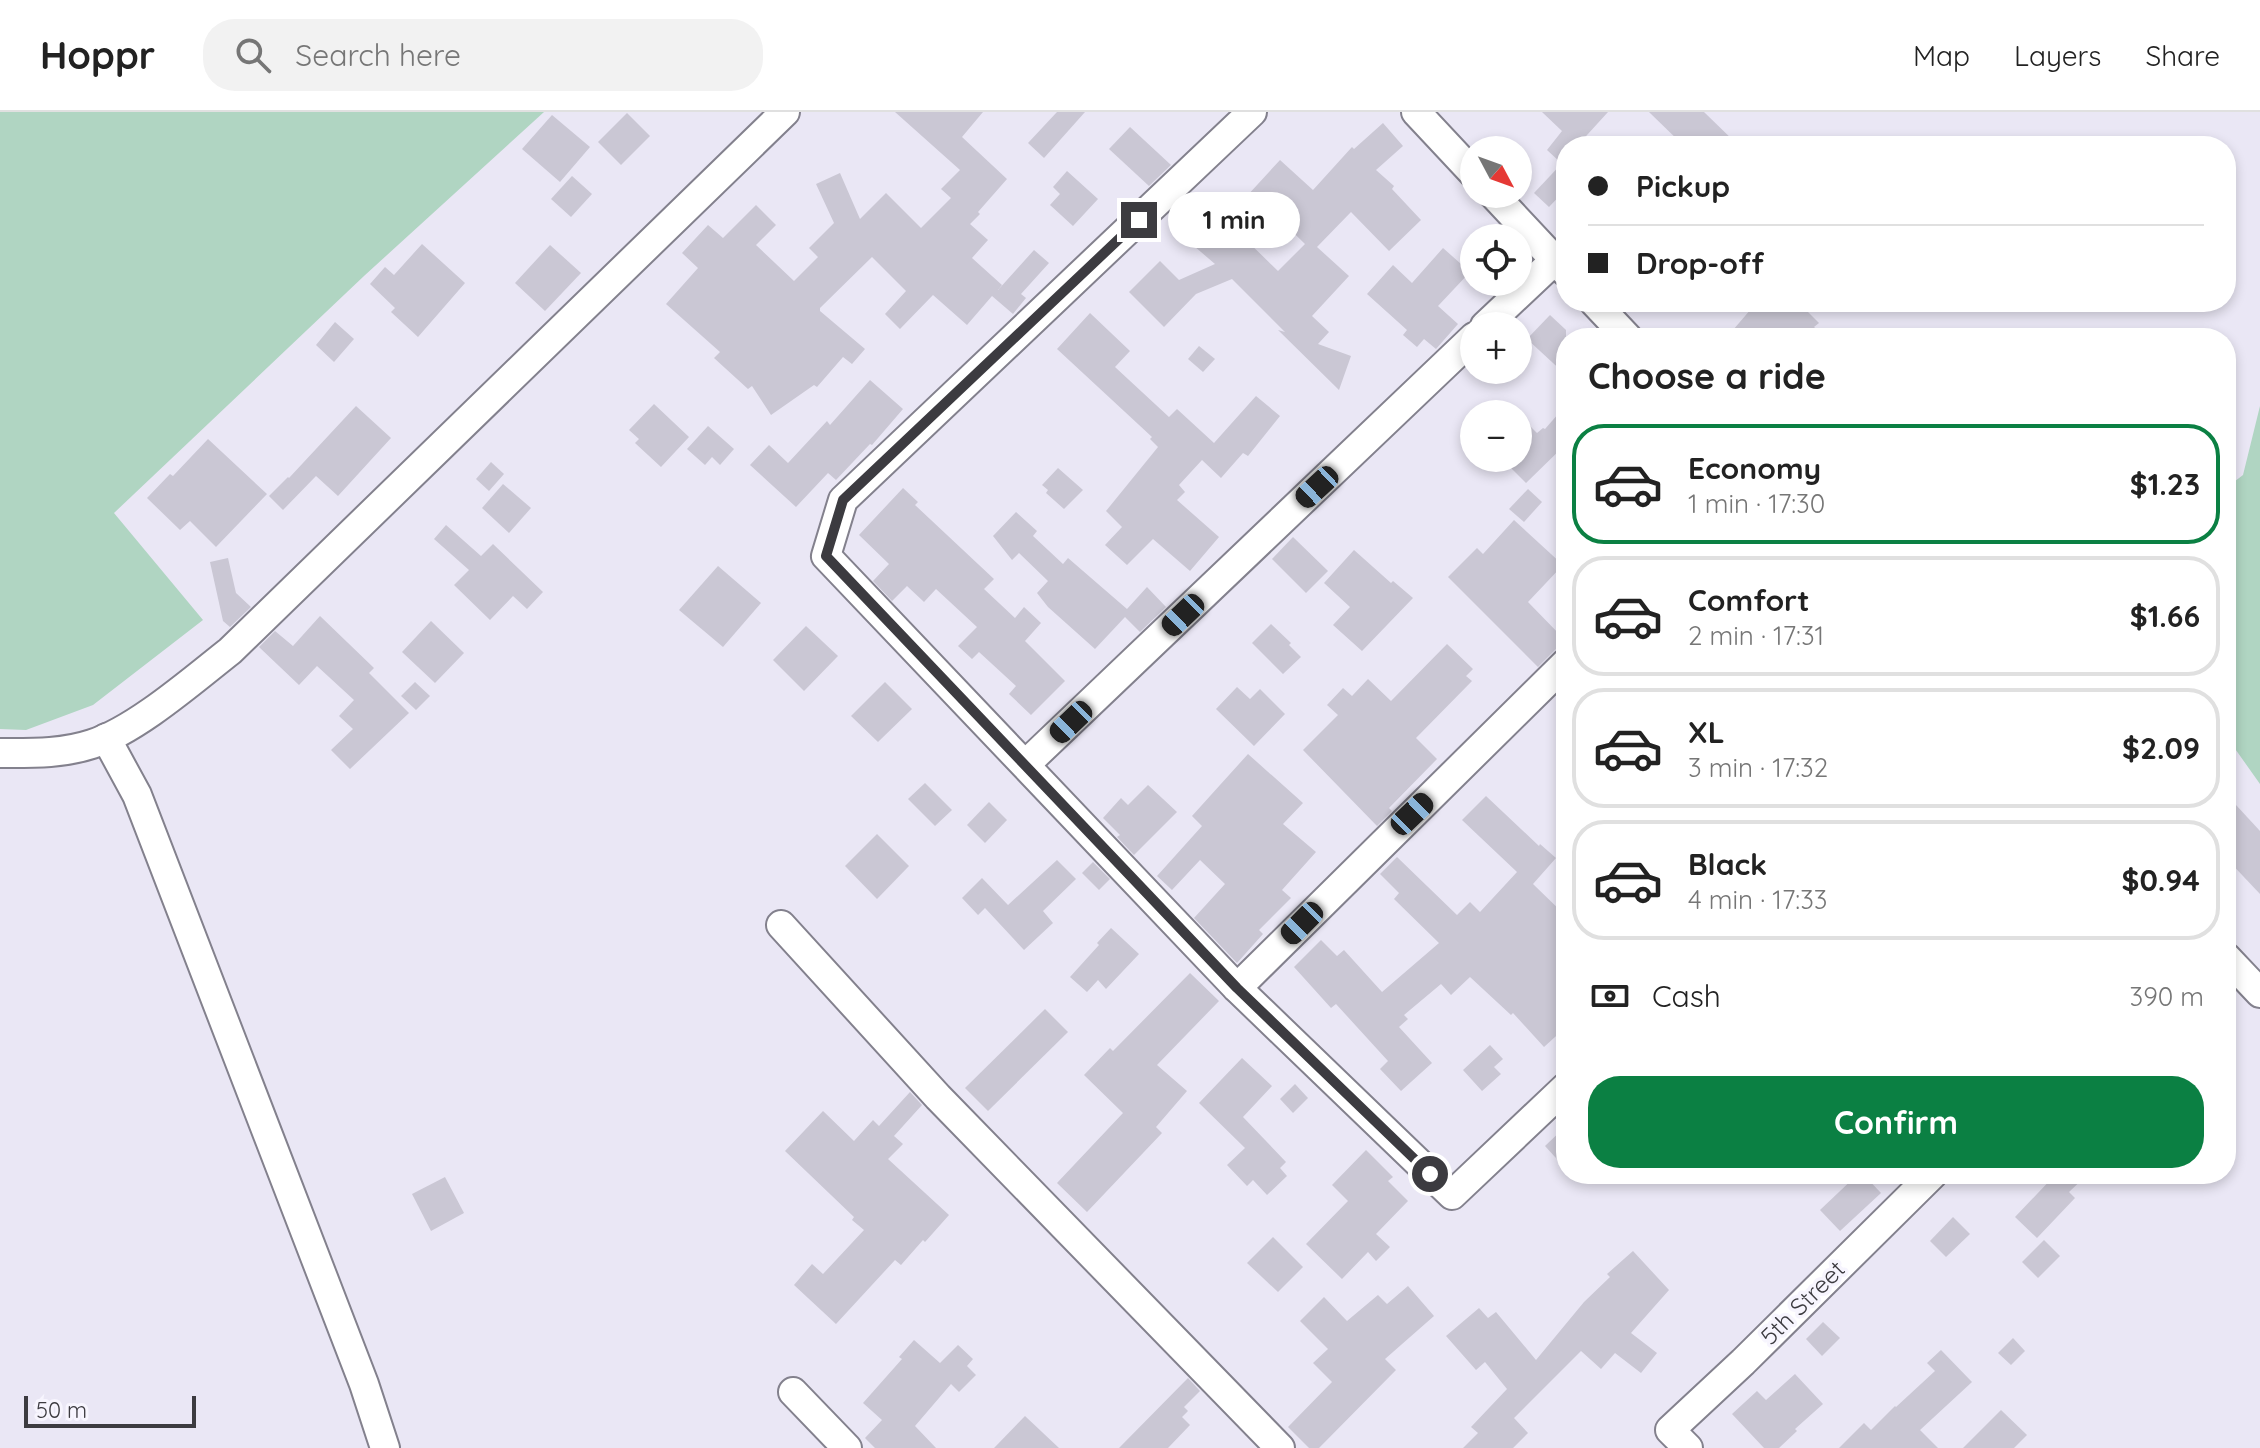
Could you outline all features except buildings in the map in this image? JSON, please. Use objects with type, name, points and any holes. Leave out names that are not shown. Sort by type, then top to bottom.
[{"type":"street","points":[[0,753],[44,753],[94,744],[159,705],[230,651],[785,112]]},
{"type":"street","points":[[1252,112],[843,500],[826,556],[1237,988],[1452,1195],[1556,1096]]},
{"type":"street","points":[[1416,112],[1460,159]]},
{"type":"street","points":[[1506,208],[1556,262]]},
{"type":"street","points":[[1502,312],[1556,269]]},
{"type":"street","points":[[1603,312],[1619,328]]},
{"type":"street","points":[[1026,764],[1460,350]]},
{"type":"street","points":[[1237,988],[1556,673]]},
{"type":"street","points":[[106,738],[137,795],[364,1384],[385,1448]]},
{"type":"street","points":[[781,925],[938,1097],[1280,1448]]},
{"type":"street","points":[[2236,968],[2260,993]]},
{"type":"street","name":"5th Street","points":[[1679,1439],[1743,1362],[1923,1184]]},
{"type":"street","points":[[793,1392],[847,1448]]},
{"type":"green space","points":[[0,112],[544,112],[364,276],[114,513],[203,620],[93,705],[26,730],[0,729]]},
{"type":"green space","points":[[2260,406],[2260,784],[2236,750],[2236,480],[2243,475]]},
{"type":"route","points":[[1139,220],[843,500],[826,556],[1237,988],[1430,1174]]}]
